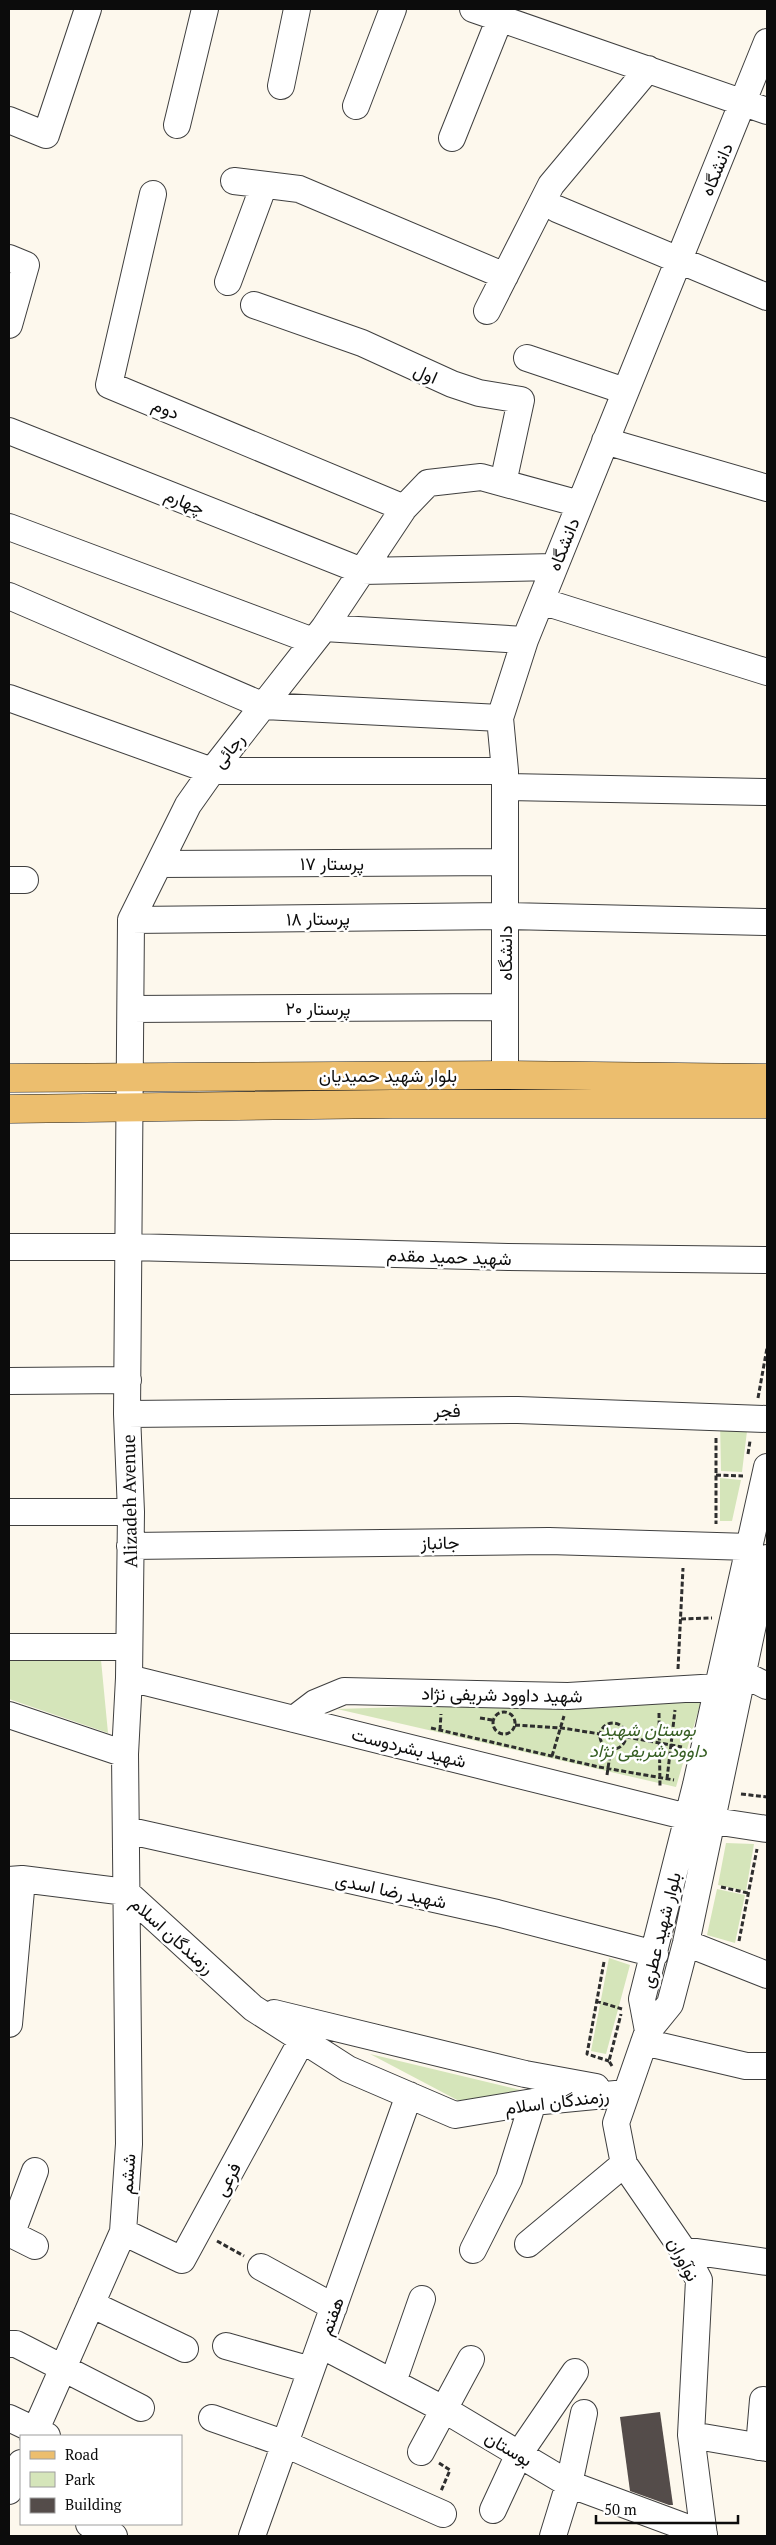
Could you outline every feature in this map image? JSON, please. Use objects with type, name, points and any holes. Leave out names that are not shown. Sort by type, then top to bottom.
[{"type":"main road","points":[[389,1075],[392,1104]]},
{"type":"main road","name":"بلوار شهید حمیدیان","points":[[9,1078],[505,1075],[767,1078]]},
{"type":"main road","name":"بلوار شهید حمیدیان","points":[[9,1109],[131,1109],[392,1104],[767,1104]]},
{"type":"street","points":[[9,120],[46,135],[88,9]]},
{"type":"street","points":[[177,124],[205,9]]},
{"type":"street","points":[[280,86],[297,9]]},
{"type":"street","points":[[356,106],[393,9]]},
{"type":"street","points":[[472,9],[756,107]]},
{"type":"street","points":[[452,138],[500,18]]},
{"type":"street","name":"دانشگاه","points":[[505,1075],[505,779],[500,718],[525,640],[678,260],[756,107],[767,42]]},
{"type":"street","points":[[488,311],[551,186],[648,69]]},
{"type":"street","points":[[234,181],[299,189],[505,276]]},
{"type":"street","points":[[228,282],[264,185]]},
{"type":"street","name":"دوم","points":[[153,194],[109,385],[404,508]]},
{"type":"street","points":[[557,209],[767,297]]},
{"type":"street","points":[[9,258],[26,265],[9,325]]},
{"type":"street","name":"اول","points":[[254,305],[362,344],[452,384],[479,393],[522,400],[503,484]]},
{"type":"street","points":[[527,358],[626,391]]},
{"type":"street","name":"چهارم","points":[[9,431],[362,571]]},
{"type":"street","points":[[605,441],[767,488]]},
{"type":"street","name":"رجائی","points":[[131,1109],[131,920],[188,804],[318,635],[404,508],[428,483],[481,478],[580,504]]},
{"type":"street","points":[[9,527],[318,635],[525,640]]},
{"type":"street","points":[[362,571],[554,567]]},
{"type":"street","points":[[9,596],[264,706],[500,718]]},
{"type":"street","points":[[541,601],[767,672]]},
{"type":"street","points":[[9,698],[212,771],[505,779],[767,792]]},
{"type":"street","name":"پرستار ۱۷","points":[[159,864],[505,862]]},
{"type":"street","name":"پرستار ۱۸","points":[[131,920],[505,916],[767,922]]},
{"type":"street","name":"پرستار ۲۰","points":[[131,1009],[505,1007]]},
{"type":"street","name":"Alizadeh Avenue","points":[[126,1892],[125,1754],[130,1647],[131,1512],[127,1414],[131,1109]]},
{"type":"street","name":"شهید حمید مقدم","points":[[9,1247],[130,1247],[508,1258],[767,1260]]},
{"type":"street","points":[[9,1381],[128,1380]]},
{"type":"street","name":"فجر","points":[[127,1414],[518,1410],[761,1419]]},
{"type":"street","name":"بلوار شهید عطری","points":[[646,2036],[642,1999],[700,1819],[718,1791],[743,1674],[759,1552],[751,1467]]},
{"type":"street","points":[[9,1512],[131,1512]]},
{"type":"street","name":"جانباز","points":[[130,1546],[549,1541],[716,1546],[759,1552]]},
{"type":"street","name":"بلوار شهید عطری","points":[[646,2036],[670,2004],[686,1943],[700,1819],[688,1747],[718,1687],[759,1552]]},
{"type":"street","points":[[9,1647],[130,1647]]},
{"type":"street","points":[[743,1674],[767,1686]]},
{"type":"street","name":"شهید بشردوست","points":[[129,1678],[294,1719],[438,1742],[549,1782],[700,1819],[764,1829]]},
{"type":"street","name":"شهید داوود شریفی نژاد","points":[[294,1719],[315,1703],[344,1691],[568,1696],[718,1687]]},
{"type":"street","points":[[9,1715],[125,1754]]},
{"type":"street","name":"شهید رضا اسدی","points":[[126,1830],[497,1913],[655,1954]]},
{"type":"street","points":[[9,2024],[13,1878]]},
{"type":"street","name":"رزمندگان اسلام","points":[[13,1878],[126,1892],[253,2008],[348,2068],[454,2115],[533,2102],[626,2093]]},
{"type":"street","name":"ششم","points":[[38,2434],[63,2369],[123,2232],[129,2144],[126,1892]]},
{"type":"street","points":[[686,1943],[767,1975]]},
{"type":"street","name":"رزمندگان اسلام","points":[[253,2008],[525,2074],[626,2093]]},
{"type":"street","points":[[646,2036],[746,2066],[767,2066]]},
{"type":"street","name":"نوآوران","points":[[646,2036],[616,2123],[624,2164],[683,2250],[699,2280],[691,2435],[704,2535]]},
{"type":"street","name":"فرعی","points":[[123,2232],[182,2260],[302,2040]]},
{"type":"street","name":"هفتم","points":[[252,2536],[409,2095]]},
{"type":"street","points":[[473,2250],[509,2179],[533,2102]]},
{"type":"street","points":[[528,2244],[624,2164]]},
{"type":"street","points":[[35,2171],[10,2234],[36,2246]]},
{"type":"street","points":[[683,2250],[767,2262]]},
{"type":"street","points":[[261,2267],[334,2307]]},
{"type":"street","points":[[392,2382],[422,2299]]},
{"type":"street","points":[[91,2304],[185,2349]]},
{"type":"street","points":[[9,2344],[16,2344],[141,2408]]},
{"type":"street","name":"بوستان","points":[[321,2345],[445,2410],[569,2484],[704,2535]]},
{"type":"street","points":[[226,2346],[311,2370]]},
{"type":"street","points":[[421,2452],[471,2359]]},
{"type":"street","points":[[493,2510],[519,2454],[575,2372]]},
{"type":"street","points":[[691,2435],[763,2448],[763,2400]]},
{"type":"street","points":[[553,2536],[569,2484],[584,2413]]},
{"type":"street","points":[[9,2418],[38,2434]]},
{"type":"street","points":[[212,2418],[284,2443],[438,2511]]},
{"type":"street","points":[[12,2488],[20,2465]]},
{"type":"street","points":[[91,2525],[114,2536]]},
{"type":"path","points":[[742,1485],[751,1467],[761,1419],[763,1376],[767,1348]]},
{"type":"path","points":[[763,1376],[767,1377]]},
{"type":"path","points":[[716,1417],[716,1546]]},
{"type":"path","points":[[716,1475],[751,1467]]},
{"type":"path","points":[[657,1809],[660,1778],[660,1742],[680,1619],[684,1545]]},
{"type":"path","points":[[712,1626],[716,1609]]},
{"type":"path","points":[[680,1619],[714,1618]]},
{"type":"path","points":[[667,1779],[672,1745],[668,1690]]},
{"type":"path","points":[[438,1742],[444,1693]]},
{"type":"path","points":[[549,1782],[552,1755],[562,1728],[568,1696]]},
{"type":"path","points":[[506,1712],[513,1716],[515,1725],[512,1732],[505,1735],[498,1734],[493,1728],[492,1720],[497,1713],[506,1712]]},
{"type":"path","points":[[610,1723],[618,1724],[624,1729],[626,1737],[618,1748],[611,1748],[605,1746],[600,1734],[603,1726],[610,1723]]},
{"type":"path","points":[[515,1725],[562,1728],[600,1734]]},
{"type":"path","points":[[425,1727],[438,1742],[552,1755],[678,1781],[679,1773]]},
{"type":"path","points":[[626,1737],[688,1747]]},
{"type":"path","points":[[718,1791],[767,1797]]},
{"type":"path","points":[[735,1962],[748,1893],[764,1829]]},
{"type":"path","points":[[715,1886],[748,1893]]},
{"type":"path","points":[[608,1941],[587,2054],[609,2061]]},
{"type":"path","points":[[596,2001],[622,2009]]},
{"type":"path","points":[[198,2230],[261,2267]]},
{"type":"path","points":[[421,2452],[450,2470],[438,2511]]},
{"type":"green space","points":[[720,1421],[748,1423],[742,1472],[721,1471]]},
{"type":"green space","points":[[720,1478],[741,1480],[732,1521],[720,1521]]},
{"type":"green space","points":[[9,1658],[101,1660],[108,1733],[9,1699]]},
{"type":"green space","name":"بوستان شهید داوود شریفی نژاد","points":[[702,1698],[676,1787],[337,1709]]},
{"type":"green space","points":[[726,1843],[754,1844],[746,1891],[718,1885]]},
{"type":"green space","points":[[717,1889],[745,1895],[735,1943],[707,1935]]},
{"type":"green space","points":[[609,1958],[630,1965],[606,2054],[591,2051]]},
{"type":"green space","points":[[370,2054],[521,2090],[461,2102]]},
{"type":"building","points":[[660,2412],[673,2505],[630,2491],[620,2417]]}]
